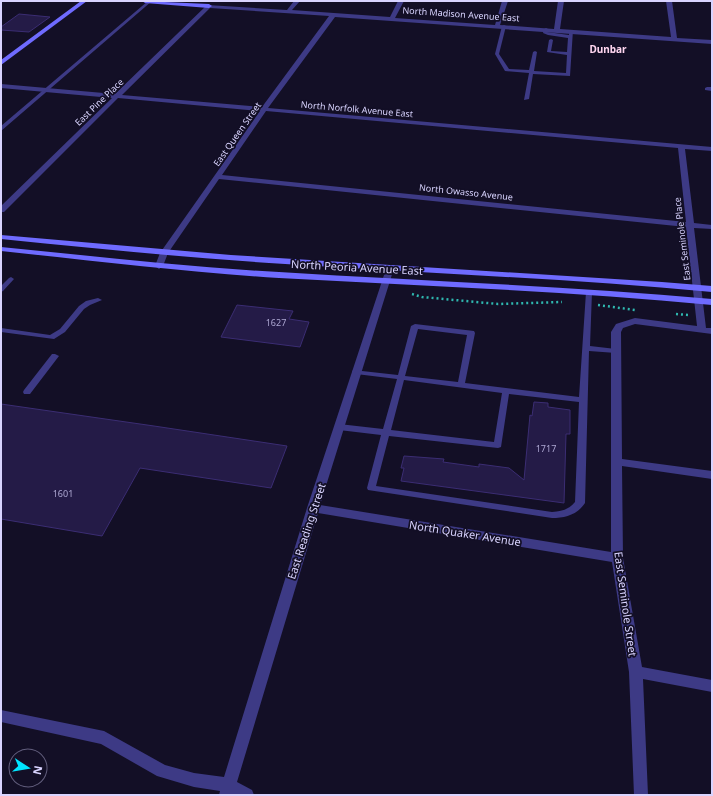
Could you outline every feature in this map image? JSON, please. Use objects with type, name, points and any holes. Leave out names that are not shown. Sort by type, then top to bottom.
[{"type":"main road","points":[[1,64],[84,1]]},
{"type":"main road","points":[[145,1],[192,3],[209,6]]},
{"type":"main road","name":"North Peoria Avenue East","points":[[1,236],[164,253],[390,268],[526,275],[712,289]]},
{"type":"main road","name":"North Peoria Avenue East","points":[[1,249],[159,266],[589,292],[712,302]]},
{"type":"street","points":[[289,11],[297,1]]},
{"type":"street","points":[[392,19],[401,1]]},
{"type":"street","points":[[497,26],[505,1]]},
{"type":"street","points":[[557,30],[561,1]]},
{"type":"street","points":[[669,1],[674,39]]},
{"type":"street","name":"North Madison Avenue East","points":[[209,6],[557,30],[570,34],[712,42]]},
{"type":"street","name":"East Pine Place","points":[[1,210],[209,6]]},
{"type":"street","name":"East Queen Street","points":[[159,266],[164,253],[264,110],[334,15]]},
{"type":"street","name":"North Norfolk Avenue East","points":[[1,86],[712,149]]},
{"type":"street","name":"East Seminole Place","points":[[681,146],[702,330]]},
{"type":"street","name":"North Owasso Avenue","points":[[218,177],[712,227]]},
{"type":"street","name":"East Reading Street","points":[[227,790],[356,372],[390,268]]},
{"type":"street","name":"East Seminole Street","points":[[641,795],[636,672],[618,558],[616,332],[619,326],[635,321],[702,330]]},
{"type":"street","points":[[702,330],[712,331]]},
{"type":"street","points":[[618,462],[712,475]]},
{"type":"street","name":"North Quaker Avenue","points":[[314,508],[618,558]]},
{"type":"street","points":[[636,672],[712,686]]},
{"type":"street","points":[[1,716],[104,738],[162,771],[247,795]]},
{"type":"lane","points":[[1,129],[150,1]]},
{"type":"lane","points":[[504,26],[497,54],[507,70],[568,75],[570,34],[551,37],[545,33],[546,30]]},
{"type":"lane","points":[[551,37],[549,52],[569,54]]},
{"type":"lane","points":[[526,99],[535,52]]},
{"type":"lane","points":[[1,290],[11,279]]},
{"type":"lane","points":[[461,385],[471,333],[416,326],[371,488],[544,514],[562,515],[574,510],[580,503],[582,400],[587,348],[589,292]]},
{"type":"lane","points":[[1,330],[51,337],[58,335],[64,331],[84,305],[98,300]]},
{"type":"lane","points":[[587,348],[616,351]]},
{"type":"lane","points":[[27,392],[55,356]]},
{"type":"lane","points":[[356,372],[582,400]]},
{"type":"lane","points":[[339,427],[498,445],[506,390]]},
{"type":"building","points":[[19,14],[50,17],[29,32],[1,30],[1,27]]},
{"type":"building","points":[[237,305],[293,311],[289,319],[309,322],[300,347],[221,337]]},
{"type":"building","points":[[534,402],[548,403],[548,407],[570,410],[570,434],[566,434],[564,503],[401,481],[404,468],[401,468],[404,456],[444,459],[443,462],[479,467],[479,464],[509,468],[524,480],[530,415],[532,416]]},
{"type":"building","points":[[1,404],[287,446],[271,488],[140,468],[102,536],[1,519]]},
{"type":"district","name":"Dunbar","points":[[608,49]]}]
